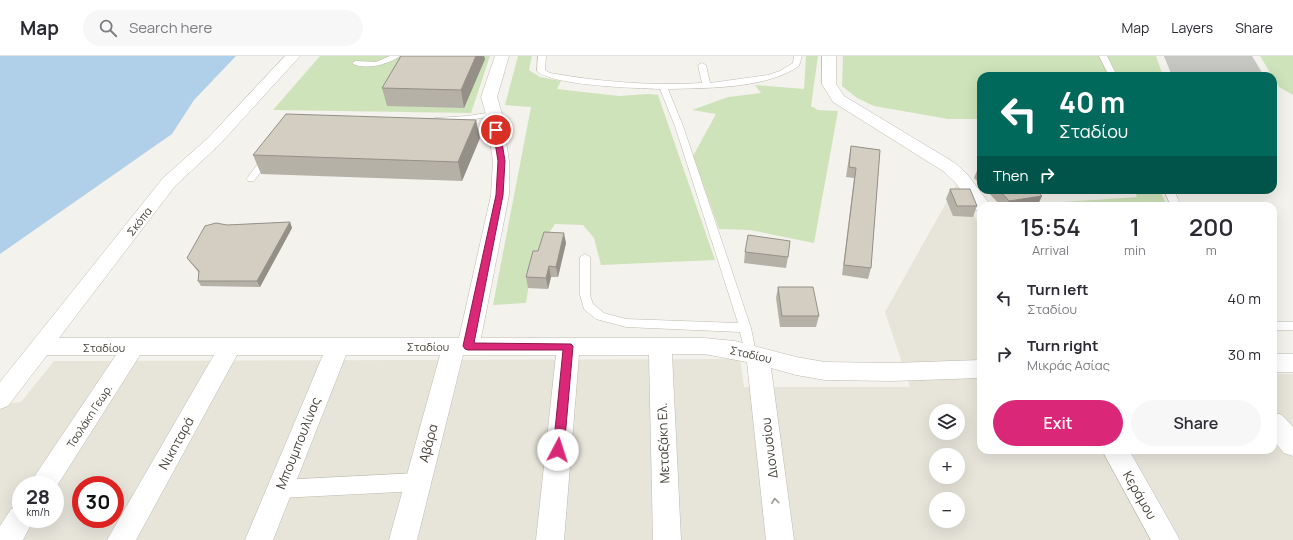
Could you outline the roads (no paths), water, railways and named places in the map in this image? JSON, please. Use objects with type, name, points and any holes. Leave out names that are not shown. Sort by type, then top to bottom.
[{"type":"street","name":"Σκόπα","points":[[0,399],[169,182],[214,141],[293,56]]},
{"type":"street","name":"Αβάρα","points":[[403,540],[418,482],[461,346],[500,195],[501,161],[494,114],[489,97],[502,56]]},
{"type":"street","points":[[830,56],[828,84],[838,99],[948,167],[960,178],[979,202]]},
{"type":"street","name":"Σταδίου","points":[[40,347],[660,345],[720,347],[808,368],[832,372],[977,370]]},
{"type":"street","name":"Μεταξάκη Ελ.","points":[[660,345],[667,540]]},
{"type":"street","name":"Μπουμπουλίνας","points":[[259,540],[338,346]]},
{"type":"street","points":[[550,540],[568,346]]},
{"type":"street","name":"Τσολάκη Γεωρ.","points":[[49,476],[134,347]]},
{"type":"street","name":"Νικηταρά","points":[[122,540],[230,347]]},
{"type":"street","name":"Διονυσίου","points":[[754,354],[780,540]]},
{"type":"street","points":[[1277,363],[1293,363]]},
{"type":"street","points":[[1277,427],[1293,445]]},
{"type":"street","name":"Κεράμου","points":[[1117,454],[1166,540]]},
{"type":"street","points":[[280,489],[418,482]]},
{"type":"street","points":[[7,540],[15,528]]},
{"type":"lane","points":[[361,56],[356,63],[378,64],[396,56]]},
{"type":"lane","points":[[542,56],[540,71],[548,75],[604,84],[663,86],[708,86],[776,76],[796,64],[798,56]]},
{"type":"lane","points":[[1103,56],[1111,72]]},
{"type":"lane","points":[[702,65],[708,86]]},
{"type":"lane","points":[[663,86],[678,126],[754,354]]},
{"type":"lane","points":[[428,120],[467,118],[494,114]]},
{"type":"lane","points":[[251,179],[275,146]]},
{"type":"lane","points":[[585,257],[584,295],[588,306],[600,316],[626,323],[745,328]]},
{"type":"lane","points":[[1277,326],[1293,326]]},
{"type":"water","points":[[0,56],[236,56],[194,100],[172,134],[0,254]]}]
